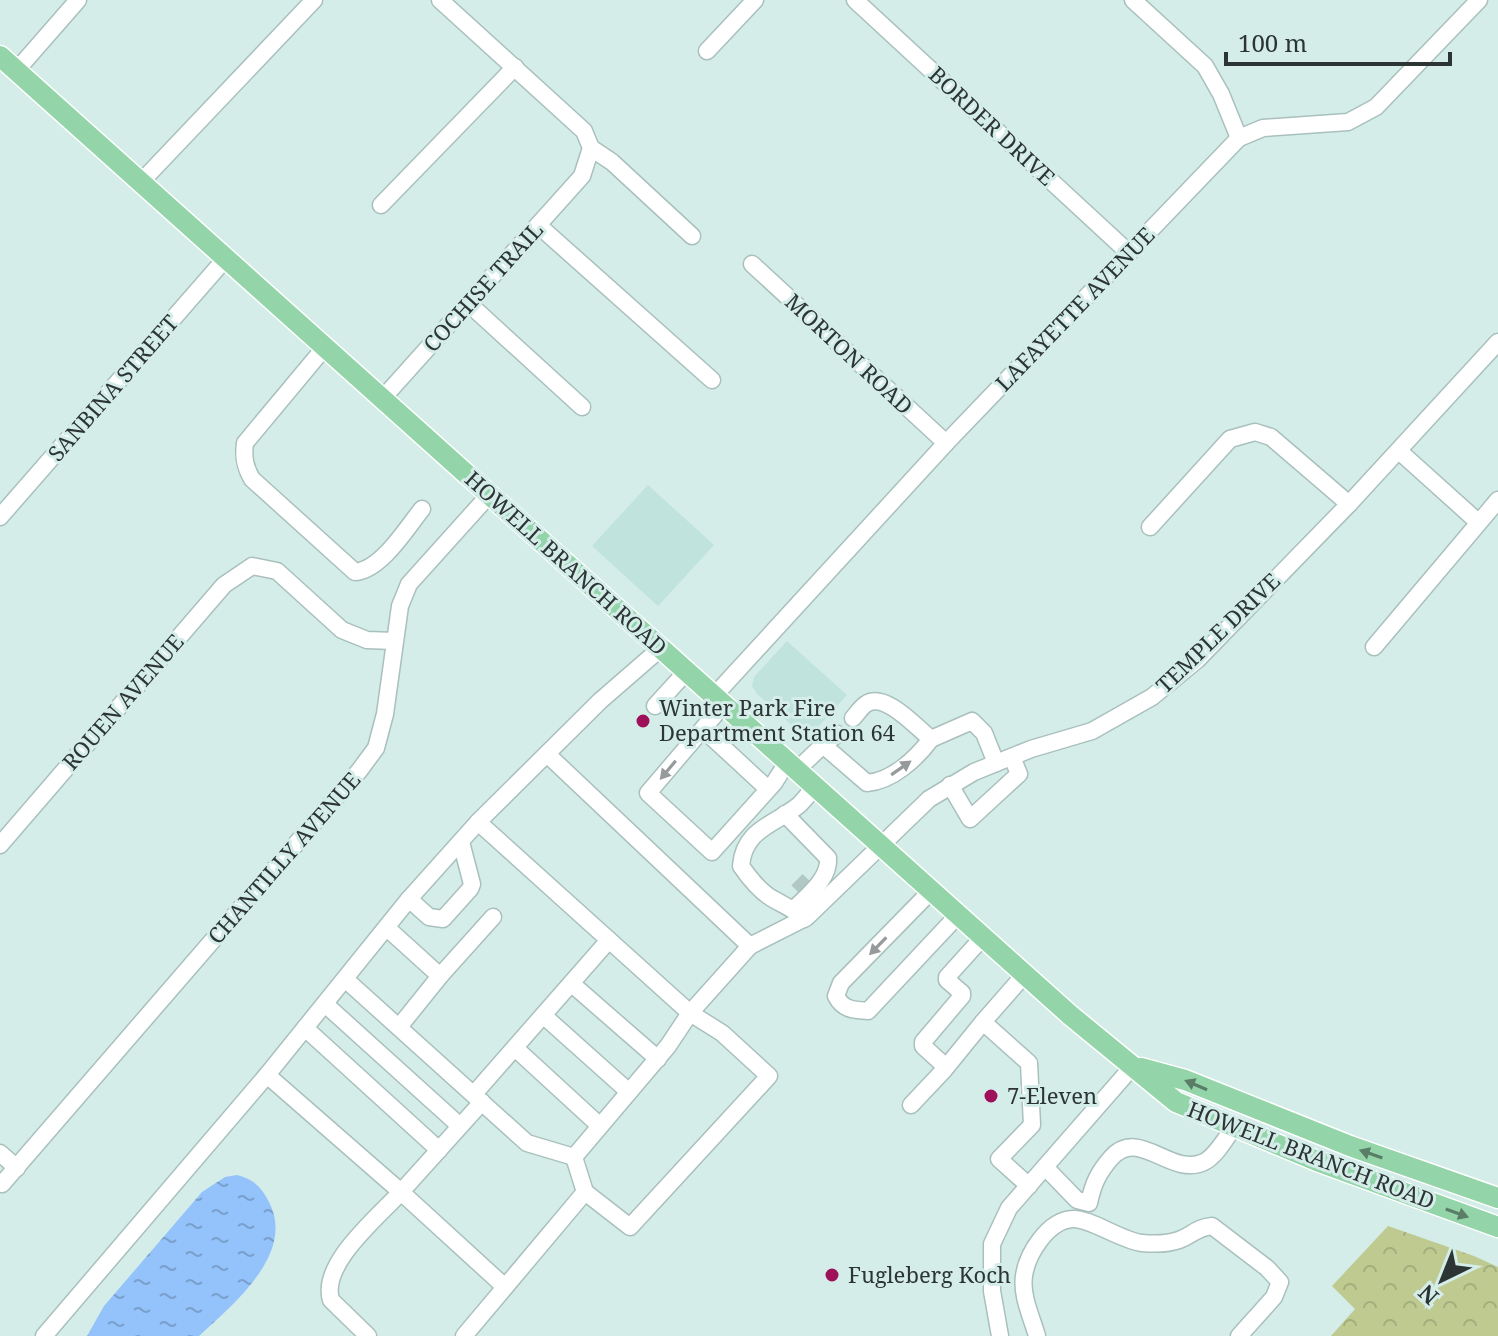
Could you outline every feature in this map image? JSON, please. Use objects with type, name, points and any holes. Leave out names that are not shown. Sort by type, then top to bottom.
[{"type":"main road","name":"HOWELL BRANCH ROAD","points":[[0,56],[1025,974],[1176,1102],[1233,1128],[1498,1227]]},
{"type":"main road","name":"HOWELL BRANCH ROAD","points":[[1133,1066],[1185,1080],[1336,1141],[1498,1198]]},
{"type":"street","points":[[16,71],[78,0]]},
{"type":"street","points":[[141,182],[314,0]]},
{"type":"street","points":[[707,51],[755,0]]},
{"type":"street","name":"BORDER DRIVE","points":[[855,0],[1129,253]]},
{"type":"street","points":[[1133,0],[1205,66],[1221,94],[1239,138],[1263,128],[1348,122],[1376,107],[1479,0]]},
{"type":"street","points":[[446,2],[584,131],[591,148],[612,162],[692,236]]},
{"type":"street","points":[[381,205],[515,67]]},
{"type":"street","name":"LAFAYETTE AVENUE","points":[[768,789],[712,852],[648,793],[703,729],[719,700],[946,443],[1239,138]]},
{"type":"street","name":"COCHISE TRAIL","points":[[383,398],[582,176],[591,148]]},
{"type":"street","points":[[538,225],[712,380]]},
{"type":"street","name":"SANBINA STREET","points":[[0,517],[226,258]]},
{"type":"street","name":"MORTON ROAD","points":[[752,264],[946,443]]},
{"type":"street","points":[[468,303],[582,407]]},
{"type":"street","name":"TEMPLE DRIVE","points":[[798,901],[836,892],[929,799],[950,785],[1004,760],[1092,731],[1152,697],[1197,660],[1349,504],[1498,342]]},
{"type":"street","points":[[325,347],[245,443],[244,455],[252,479],[355,572],[365,572],[377,563],[422,509]]},
{"type":"street","points":[[1150,527],[1230,439],[1255,432],[1271,437],[1349,504]]},
{"type":"street","points":[[1399,451],[1478,522]]},
{"type":"street","name":"CHANTILLY AVENUE","points":[[2,1184],[376,748],[385,714],[400,606],[409,584],[490,494]]},
{"type":"street","points":[[1374,647],[1498,500]]},
{"type":"street","name":"ROUEN AVENUE","points":[[0,845],[224,585],[252,566],[277,571],[342,630],[367,640],[394,641]]},
{"type":"street","points":[[44,1336],[267,1075],[409,899],[478,822],[600,701],[661,648]]},
{"type":"street","points":[[655,706],[686,672]]},
{"type":"street","points":[[853,718],[867,703],[878,700],[893,706],[931,739]]},
{"type":"street","points":[[823,745],[867,783],[881,782],[919,755],[931,739],[972,721],[1019,774],[970,819],[950,785]]},
{"type":"street","points":[[703,729],[768,789],[793,766],[838,734]]},
{"type":"street","points":[[548,755],[750,946]]},
{"type":"street","points":[[816,786],[798,805],[762,828],[745,846],[741,866],[750,879],[774,900],[798,901],[825,873]]},
{"type":"street","points":[[574,1157],[658,1059],[690,1013],[750,946],[829,867],[828,858],[785,814]]},
{"type":"street","points":[[478,822],[690,1013],[722,1033],[769,1076],[630,1227],[585,1192],[574,1157]]},
{"type":"street","points":[[409,899],[429,917],[443,919],[472,884],[461,842]]},
{"type":"street","points":[[932,890],[841,983],[836,996],[840,1004],[852,1010],[868,1011],[959,914]]},
{"type":"street","points":[[399,1027],[493,917]]},
{"type":"street","points":[[387,928],[440,976]]},
{"type":"street","points":[[946,1067],[923,1046],[923,1042],[962,996],[947,977],[984,936]]},
{"type":"street","points":[[368,1336],[331,1300],[329,1279],[333,1270],[460,1126],[515,1048],[609,940]]},
{"type":"street","points":[[911,1105],[1025,974]]},
{"type":"street","points":[[345,979],[527,1143],[574,1157]]},
{"type":"street","points":[[572,984],[658,1059]]},
{"type":"street","points":[[325,1004],[460,1126]]},
{"type":"street","points":[[544,1016],[629,1092]]},
{"type":"street","points":[[983,1022],[1029,1063],[1032,1125],[999,1159],[1029,1186]]},
{"type":"street","points":[[305,1028],[439,1150]]},
{"type":"street","points":[[515,1048],[600,1126]]},
{"type":"street","points":[[1000,1336],[992,1291],[992,1244],[1009,1208],[1133,1066]]},
{"type":"street","points":[[267,1075],[505,1287]]},
{"type":"street","points":[[1045,1167],[1077,1200],[1089,1203],[1096,1175],[1118,1150],[1130,1146],[1146,1149],[1185,1166],[1205,1161],[1233,1128]]},
{"type":"street","points":[[0,1153],[17,1168]]},
{"type":"street","points":[[464,1336],[585,1192]]},
{"type":"street","points":[[1037,1336],[1026,1298],[1024,1276],[1043,1235],[1057,1223],[1074,1218],[1139,1243],[1180,1240],[1197,1228],[1212,1226],[1267,1268],[1280,1282],[1274,1297],[1239,1336]]},
{"type":"shaded area","points":[[648,485],[714,545],[658,606],[592,546]]},
{"type":"shaded area","points":[[787,641],[847,695],[807,739],[752,686],[754,677]]},
{"type":"green space","points":[[1388,1226],[1498,1267],[1498,1336],[1331,1336],[1355,1309],[1332,1286]]},
{"type":"water","points":[[237,1175],[260,1188],[269,1202],[275,1221],[274,1240],[268,1259],[243,1293],[199,1336],[87,1336],[104,1306],[202,1192],[225,1177]]},
{"type":"tunnel","points":[[797,891],[809,879]]},
{"type":"place","name":"Winter Park Fire Department Station 64","points":[[643,721]]},
{"type":"place","name":"7-Eleven","points":[[991,1096]]},
{"type":"place","name":"Fugleberg Koch","points":[[832,1275]]}]
